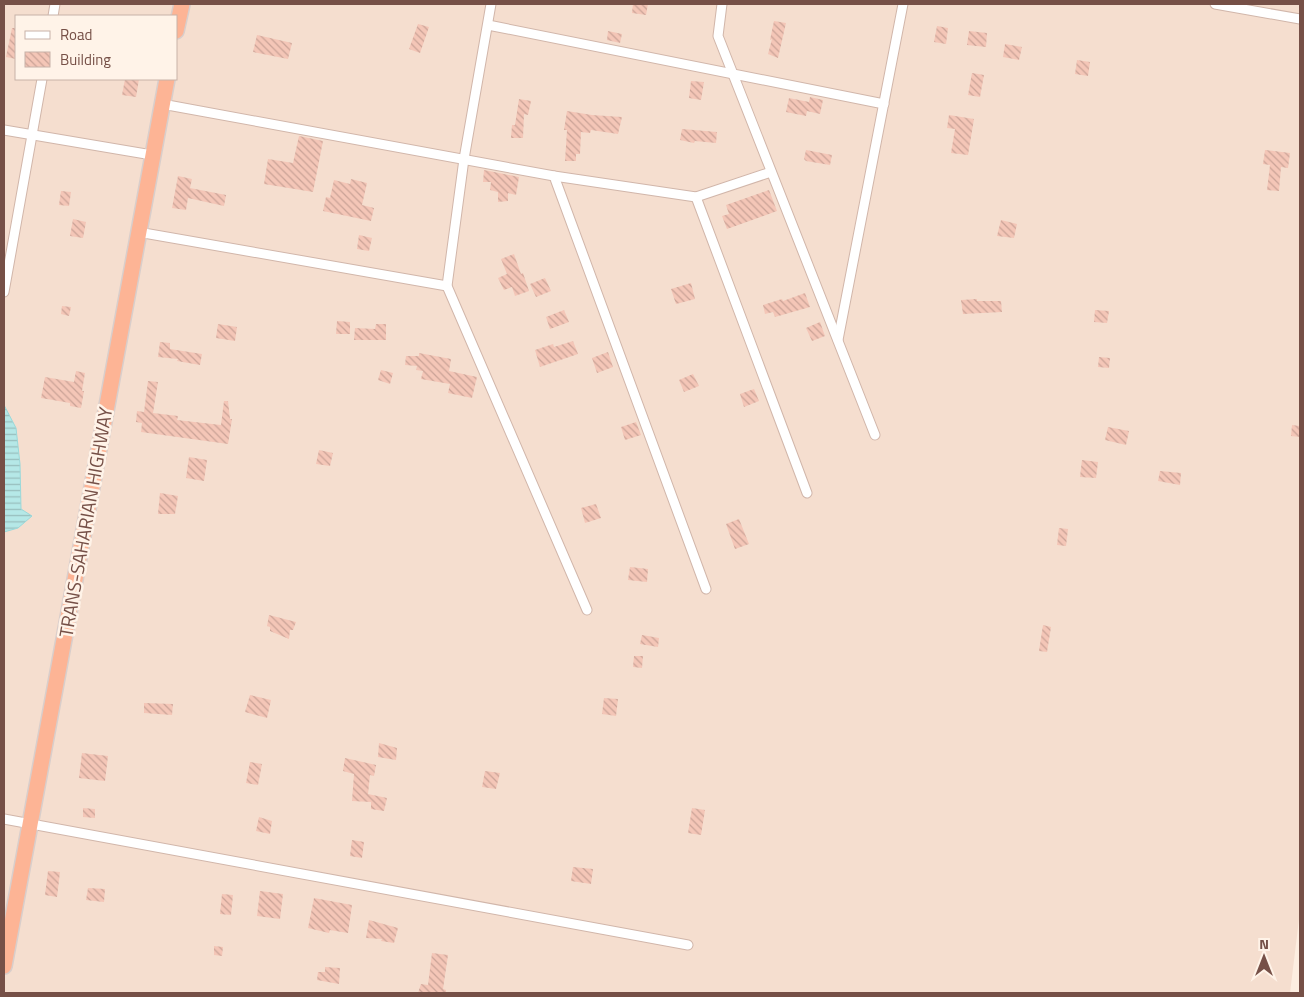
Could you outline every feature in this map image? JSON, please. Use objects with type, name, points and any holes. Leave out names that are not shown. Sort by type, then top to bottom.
[{"type":"highway","points":[[178,22],[182,4]]},
{"type":"highway","name":"TRANS-SAHARIAN HIGHWAY","points":[[4,966],[167,80]]},
{"type":"street","points":[[491,4],[464,159],[447,286],[587,610]]},
{"type":"street","points":[[722,4],[718,36],[875,436]]},
{"type":"street","points":[[838,341],[903,4]]},
{"type":"street","points":[[1215,4],[1300,19]]},
{"type":"street","points":[[488,25],[884,104]]},
{"type":"street","points":[[4,292],[42,80]]},
{"type":"street","points":[[162,104],[554,176],[696,197],[771,172]]},
{"type":"street","points":[[4,130],[152,155]]},
{"type":"street","points":[[554,176],[706,589]]},
{"type":"street","points":[[696,197],[807,493]]},
{"type":"street","points":[[138,232],[447,286]]},
{"type":"street","points":[[4,819],[688,946]]},
{"type":"shaded area","points":[[4,4],[1300,4],[1300,911],[1290,993],[4,993]]},
{"type":"water","points":[[4,405],[16,428],[20,464],[21,509],[32,516],[18,528],[4,532]]},
{"type":"building","points":[[633,4],[648,4],[646,15],[632,13]]},
{"type":"building","points":[[774,21],[786,23],[778,58],[768,54]]},
{"type":"building","points":[[418,24],[429,27],[420,53],[409,49]]},
{"type":"building","points":[[937,26],[948,28],[946,44],[934,42]]},
{"type":"building","points":[[12,28],[15,28],[15,59],[6,57]]},
{"type":"building","points":[[608,31],[622,34],[620,43],[607,40]]},
{"type":"building","points":[[969,31],[987,33],[986,47],[967,45]]},
{"type":"building","points":[[257,35],[292,43],[288,59],[253,52]]},
{"type":"building","points":[[1005,44],[1022,47],[1019,60],[1003,57]]},
{"type":"building","points":[[1077,60],[1090,62],[1088,76],[1075,74]]},
{"type":"building","points":[[972,73],[984,75],[980,97],[968,95]]},
{"type":"building","points":[[125,80],[139,80],[136,97],[122,95]]},
{"type":"building","points":[[691,81],[704,82],[701,100],[689,98]]},
{"type":"building","points":[[810,97],[823,100],[820,114],[807,111],[806,116],[786,112],[789,98],[809,102]]},
{"type":"building","points":[[519,99],[531,101],[528,115],[524,114],[523,138],[511,138],[512,125],[515,125]]},
{"type":"building","points":[[567,111],[622,117],[618,134],[591,130],[590,133],[581,132],[580,154],[576,154],[576,161],[565,161],[567,130],[564,130]]},
{"type":"building","points":[[949,115],[974,119],[968,155],[951,153],[955,129],[947,128]]},
{"type":"building","points":[[682,129],[717,132],[716,143],[695,141],[694,143],[680,140]]},
{"type":"building","points":[[299,136],[323,141],[313,192],[264,184],[268,159],[293,163]]},
{"type":"building","points":[[806,150],[832,155],[830,165],[806,161],[804,159]]},
{"type":"building","points":[[1265,150],[1290,153],[1288,168],[1281,167],[1279,191],[1267,190],[1270,165],[1263,164]]},
{"type":"building","points":[[484,170],[519,177],[516,195],[508,193],[508,201],[498,202],[498,192],[490,190],[491,182],[483,182]]},
{"type":"building","points":[[178,176],[192,179],[190,188],[226,195],[224,206],[188,198],[186,210],[172,208]]},
{"type":"building","points":[[351,179],[367,183],[362,205],[374,208],[371,221],[323,211],[326,197],[330,198],[334,180],[350,184]]},
{"type":"building","points":[[769,190],[777,211],[727,229],[722,216],[729,214],[726,205]]},
{"type":"building","points":[[61,191],[71,192],[69,206],[59,205]]},
{"type":"building","points":[[73,219],[86,222],[83,238],[70,236]]},
{"type":"building","points":[[1001,220],[1017,224],[1014,238],[997,236]]},
{"type":"building","points":[[359,235],[372,238],[369,251],[357,249]]},
{"type":"building","points":[[514,254],[529,291],[515,296],[512,287],[504,290],[498,278],[507,274],[501,259]]},
{"type":"building","points":[[545,278],[551,291],[536,297],[530,284]]},
{"type":"building","points":[[691,283],[695,299],[676,304],[671,289]]},
{"type":"building","points":[[805,293],[810,307],[775,317],[773,312],[765,314],[763,305],[782,299],[783,301]]},
{"type":"building","points":[[977,299],[977,301],[1001,301],[1002,312],[963,314],[961,300]]},
{"type":"building","points":[[62,306],[71,307],[69,316],[61,314]]},
{"type":"building","points":[[564,310],[569,322],[550,329],[546,317]]},
{"type":"building","points":[[1095,310],[1109,311],[1107,323],[1094,322]]},
{"type":"building","points":[[337,321],[350,322],[350,334],[336,334]]},
{"type":"building","points":[[820,322],[825,336],[812,341],[806,328]]},
{"type":"building","points":[[218,324],[237,327],[235,341],[216,338]]},
{"type":"building","points":[[376,324],[386,324],[386,340],[354,340],[355,328],[375,329]]},
{"type":"building","points":[[573,341],[578,354],[540,367],[535,350],[553,344],[554,347]]},
{"type":"building","points":[[160,342],[170,343],[170,349],[202,354],[200,365],[177,361],[178,359],[158,357]]},
{"type":"building","points":[[608,352],[613,367],[597,373],[592,358]]},
{"type":"building","points":[[419,353],[451,359],[449,371],[477,377],[472,398],[448,393],[450,384],[421,379],[423,371],[416,370],[417,366],[405,365],[406,356],[419,356]]},
{"type":"building","points":[[1099,357],[1110,358],[1109,368],[1098,367]]},
{"type":"building","points":[[381,370],[393,373],[390,384],[378,380]]},
{"type":"building","points":[[76,371],[85,373],[81,408],[70,406],[70,403],[41,398],[45,377],[74,382]]},
{"type":"building","points":[[693,374],[699,386],[684,392],[679,380]]},
{"type":"building","points":[[148,381],[158,382],[153,413],[178,416],[177,420],[221,425],[224,401],[228,401],[230,419],[232,419],[228,444],[141,432],[142,423],[136,422],[137,411],[144,412]]},
{"type":"building","points":[[754,389],[759,401],[744,407],[740,394]]},
{"type":"building","points":[[636,422],[641,435],[625,440],[621,427]]},
{"type":"building","points":[[1292,425],[1300,426],[1300,437],[1291,436]]},
{"type":"building","points":[[1108,427],[1129,431],[1126,445],[1105,440]]},
{"type":"building","points":[[319,450],[333,453],[330,466],[316,464]]},
{"type":"building","points":[[189,457],[207,460],[204,481],[186,478]]},
{"type":"building","points":[[1082,460],[1098,462],[1096,478],[1080,477]]},
{"type":"building","points":[[1160,471],[1181,473],[1180,485],[1158,481]]},
{"type":"building","points":[[160,493],[178,496],[175,514],[158,514]]},
{"type":"building","points":[[596,504],[601,518],[585,523],[581,508]]},
{"type":"building","points":[[739,519],[749,544],[735,549],[726,524]]},
{"type":"building","points":[[1059,528],[1068,529],[1066,546],[1057,545]]},
{"type":"building","points":[[630,567],[648,569],[647,582],[628,580]]},
{"type":"building","points":[[269,615],[296,622],[293,630],[290,630],[289,639],[270,631],[270,627],[267,626]]},
{"type":"building","points":[[1043,625],[1051,627],[1047,652],[1039,651]]},
{"type":"building","points":[[642,635],[659,638],[658,647],[640,644]]},
{"type":"building","points":[[634,656],[643,656],[642,668],[633,667]]},
{"type":"building","points":[[250,695],[271,700],[267,718],[245,712]]},
{"type":"building","points":[[604,698],[618,699],[616,716],[602,714]]},
{"type":"building","points":[[144,703],[173,704],[172,715],[144,713]]},
{"type":"building","points":[[379,743],[397,748],[396,760],[378,757]]},
{"type":"building","points":[[82,753],[108,756],[105,781],[79,778]]},
{"type":"building","points":[[345,758],[376,765],[374,776],[370,775],[368,794],[387,798],[384,811],[371,809],[371,802],[352,801],[354,774],[343,771]]},
{"type":"building","points":[[250,762],[262,764],[258,785],[246,783]]},
{"type":"building","points":[[485,771],[500,773],[496,789],[482,787]]},
{"type":"building","points":[[83,808],[95,809],[95,818],[83,817]]},
{"type":"building","points":[[692,808],[705,810],[701,835],[688,833]]},
{"type":"building","points":[[259,817],[272,821],[270,834],[256,831]]},
{"type":"building","points":[[352,840],[364,842],[362,858],[350,856]]},
{"type":"building","points":[[573,867],[593,869],[591,884],[571,881]]},
{"type":"building","points":[[48,871],[60,872],[57,897],[45,895]]},
{"type":"building","points":[[88,888],[105,889],[104,902],[86,900]]},
{"type":"building","points":[[260,891],[283,894],[280,919],[257,916]]},
{"type":"building","points":[[222,894],[233,895],[231,915],[220,914]]},
{"type":"building","points":[[314,898],[352,905],[348,933],[330,930],[329,933],[308,928]]},
{"type":"building","points":[[369,920],[398,928],[394,943],[381,941],[382,939],[366,938]]},
{"type":"building","points":[[214,946],[223,947],[222,956],[214,955]]},
{"type":"building","points":[[432,953],[448,955],[443,989],[446,990],[446,993],[418,993],[421,984],[428,985]]},
{"type":"building","points":[[325,967],[340,968],[339,984],[317,980],[318,972],[325,972]]}]
